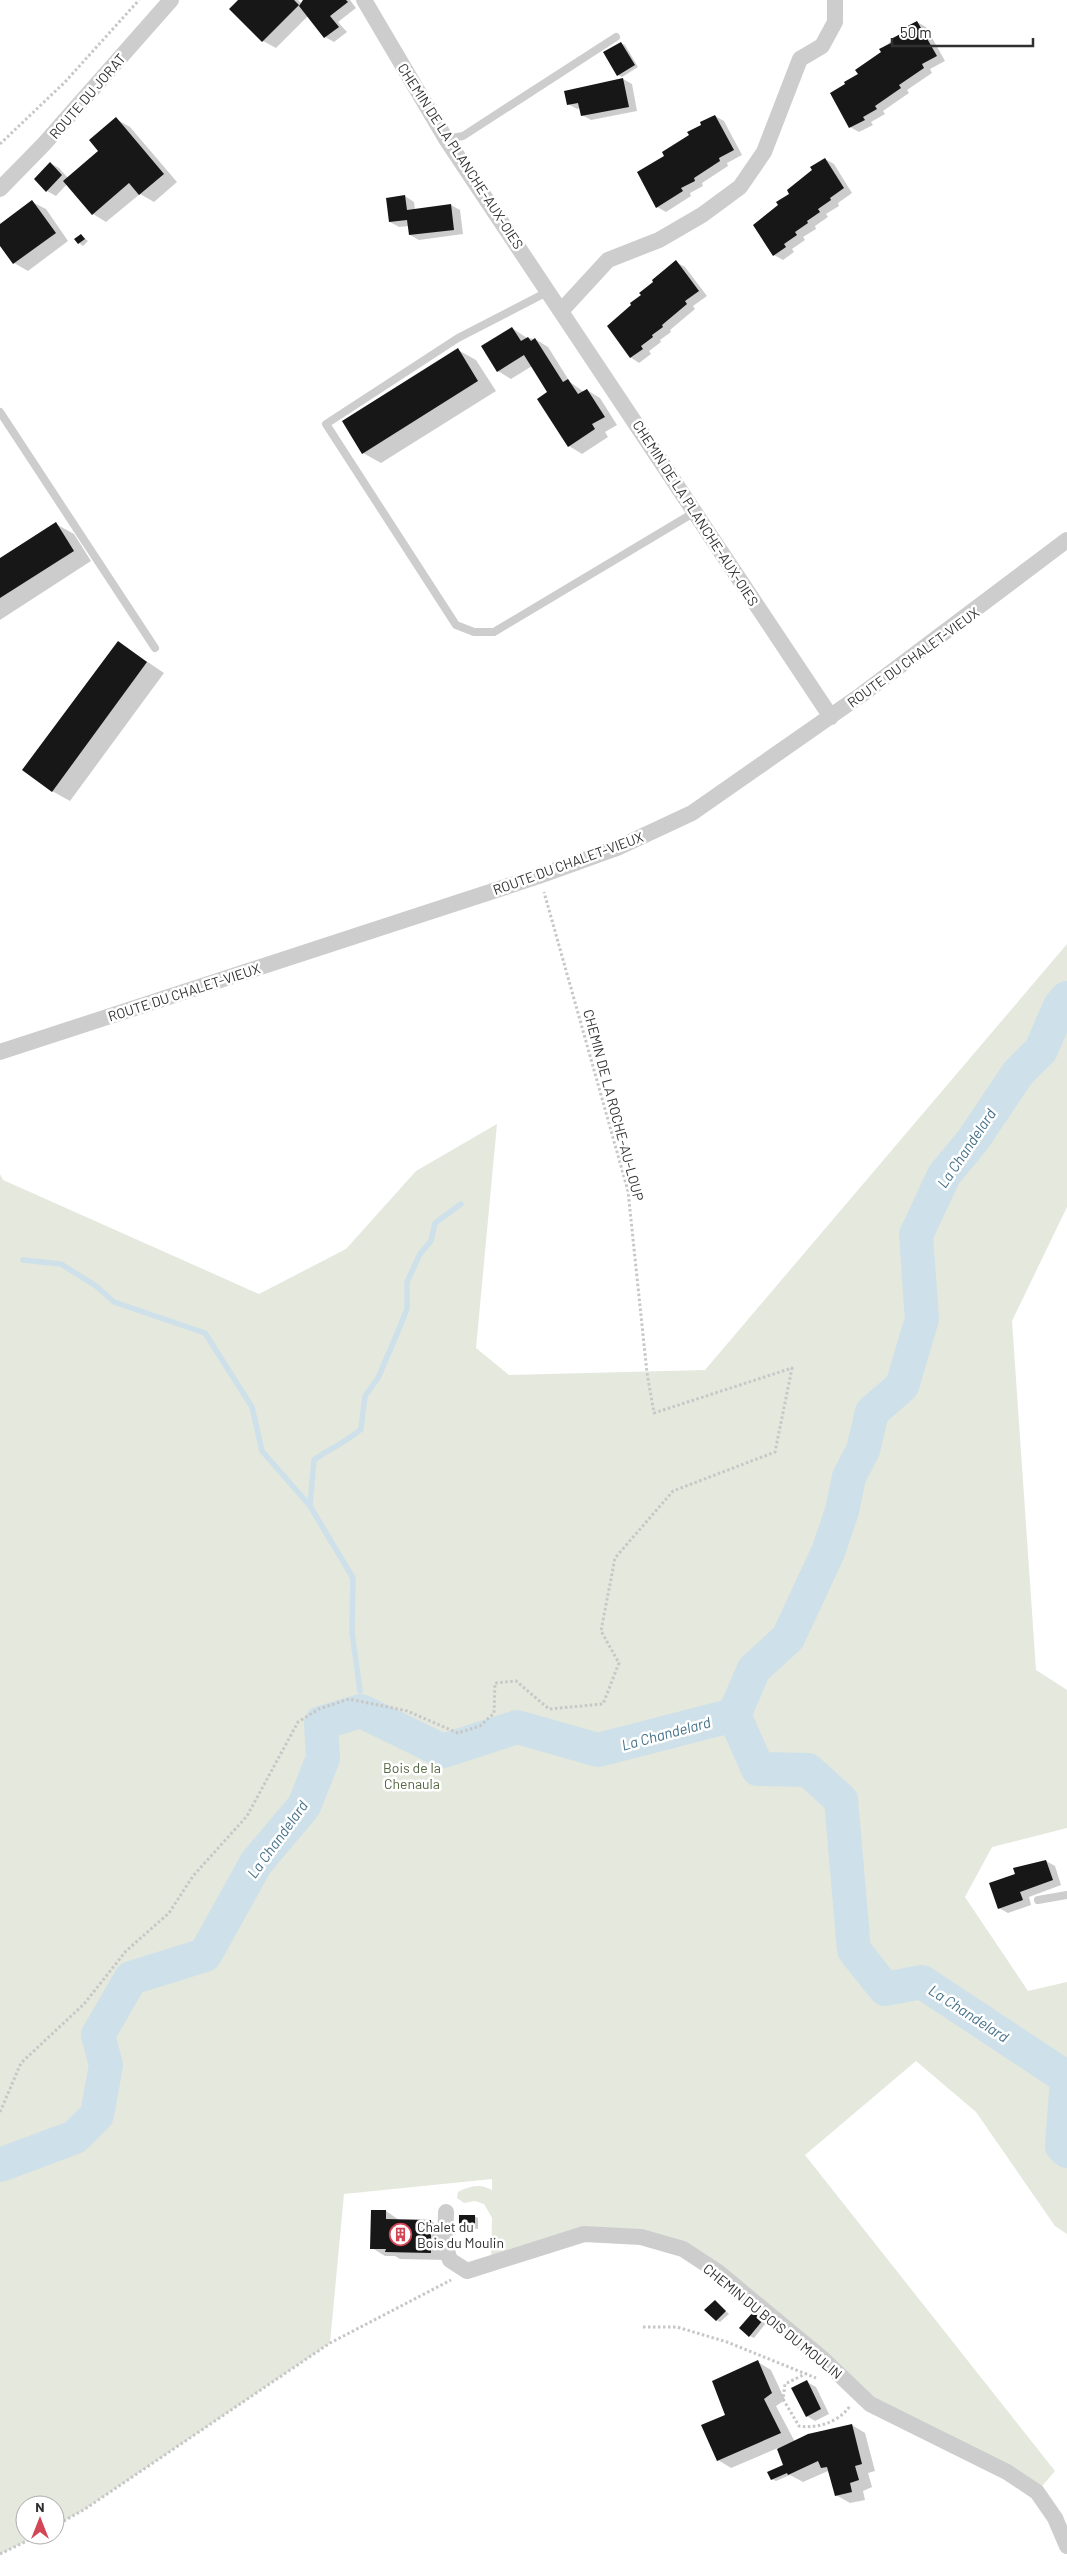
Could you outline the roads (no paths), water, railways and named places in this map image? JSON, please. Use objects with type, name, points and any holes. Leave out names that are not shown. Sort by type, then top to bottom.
[{"type":"street","name":"ROUTE DU JORAT","points":[[0,189],[44,144],[171,0]]},
{"type":"street","name":"CHEMIN DE LA PLANCHE-AUX-OIES","points":[[364,0],[446,138],[696,511],[830,717]]},
{"type":"street","points":[[562,310],[608,260],[660,240],[702,215],[740,187],[764,152],[800,59],[822,46],[835,22],[835,0]]},
{"type":"street","name":"ROUTE DU CHALET-VIEUX","points":[[0,1052],[539,876],[617,848],[692,813],[830,717],[971,614],[1067,540]]},
{"type":"street","name":"CHEMIN DU BOIS DU MOULIN","points":[[446,2212],[446,2245],[450,2260],[467,2272],[584,2234],[641,2237],[683,2249],[718,2272],[778,2321],[823,2359],[870,2404],[1007,2472],[1037,2492],[1054,2518],[1067,2546]]},
{"type":"lane","points":[[446,138],[463,136],[616,37]]},
{"type":"lane","points":[[549,291],[458,338],[326,424],[456,624],[474,632],[494,632],[696,511]]},
{"type":"lane","points":[[0,412],[155,648]]},
{"type":"lane","points":[[1038,1900],[1067,1895]]},
{"type":"waterway","name":"La Chandelard","points":[[734,1715],[754,1669],[788,1638],[828,1552],[842,1511],[849,1477],[863,1450],[872,1412],[902,1386],[922,1319],[916,1235],[944,1175],[973,1140],[1018,1073],[1041,1050],[1060,1006],[1067,998]]},
{"type":"waterway","points":[[310,1506],[314,1460],[361,1429],[365,1396],[378,1378],[407,1309],[407,1282],[420,1254],[431,1241],[435,1223],[461,1204]]},
{"type":"waterway","points":[[23,1260],[61,1264],[96,1286],[114,1302],[205,1333],[252,1407],[262,1451],[310,1506],[353,1578],[352,1632],[360,1691]]},
{"type":"waterway","name":"La Chandelard","points":[[0,2165],[75,2137],[97,2115],[106,2065],[98,2035],[131,1978],[205,1955],[256,1863],[304,1806],[323,1758],[321,1723],[361,1711],[443,1751],[517,1727],[598,1750],[734,1715],[758,1769],[808,1770],[841,1800],[854,1950],[885,1989],[922,1982],[1067,2078]]},
{"type":"waterway","name":"La Chandelard","points":[[1067,2079],[1062,2146],[1067,2151]]},
{"type":"place","name":"Chalet du Bois du Moulin","points":[[401,2234]]},
{"type":"park label","name":"Bois de la Chenaula","points":[[412,1775]]}]
